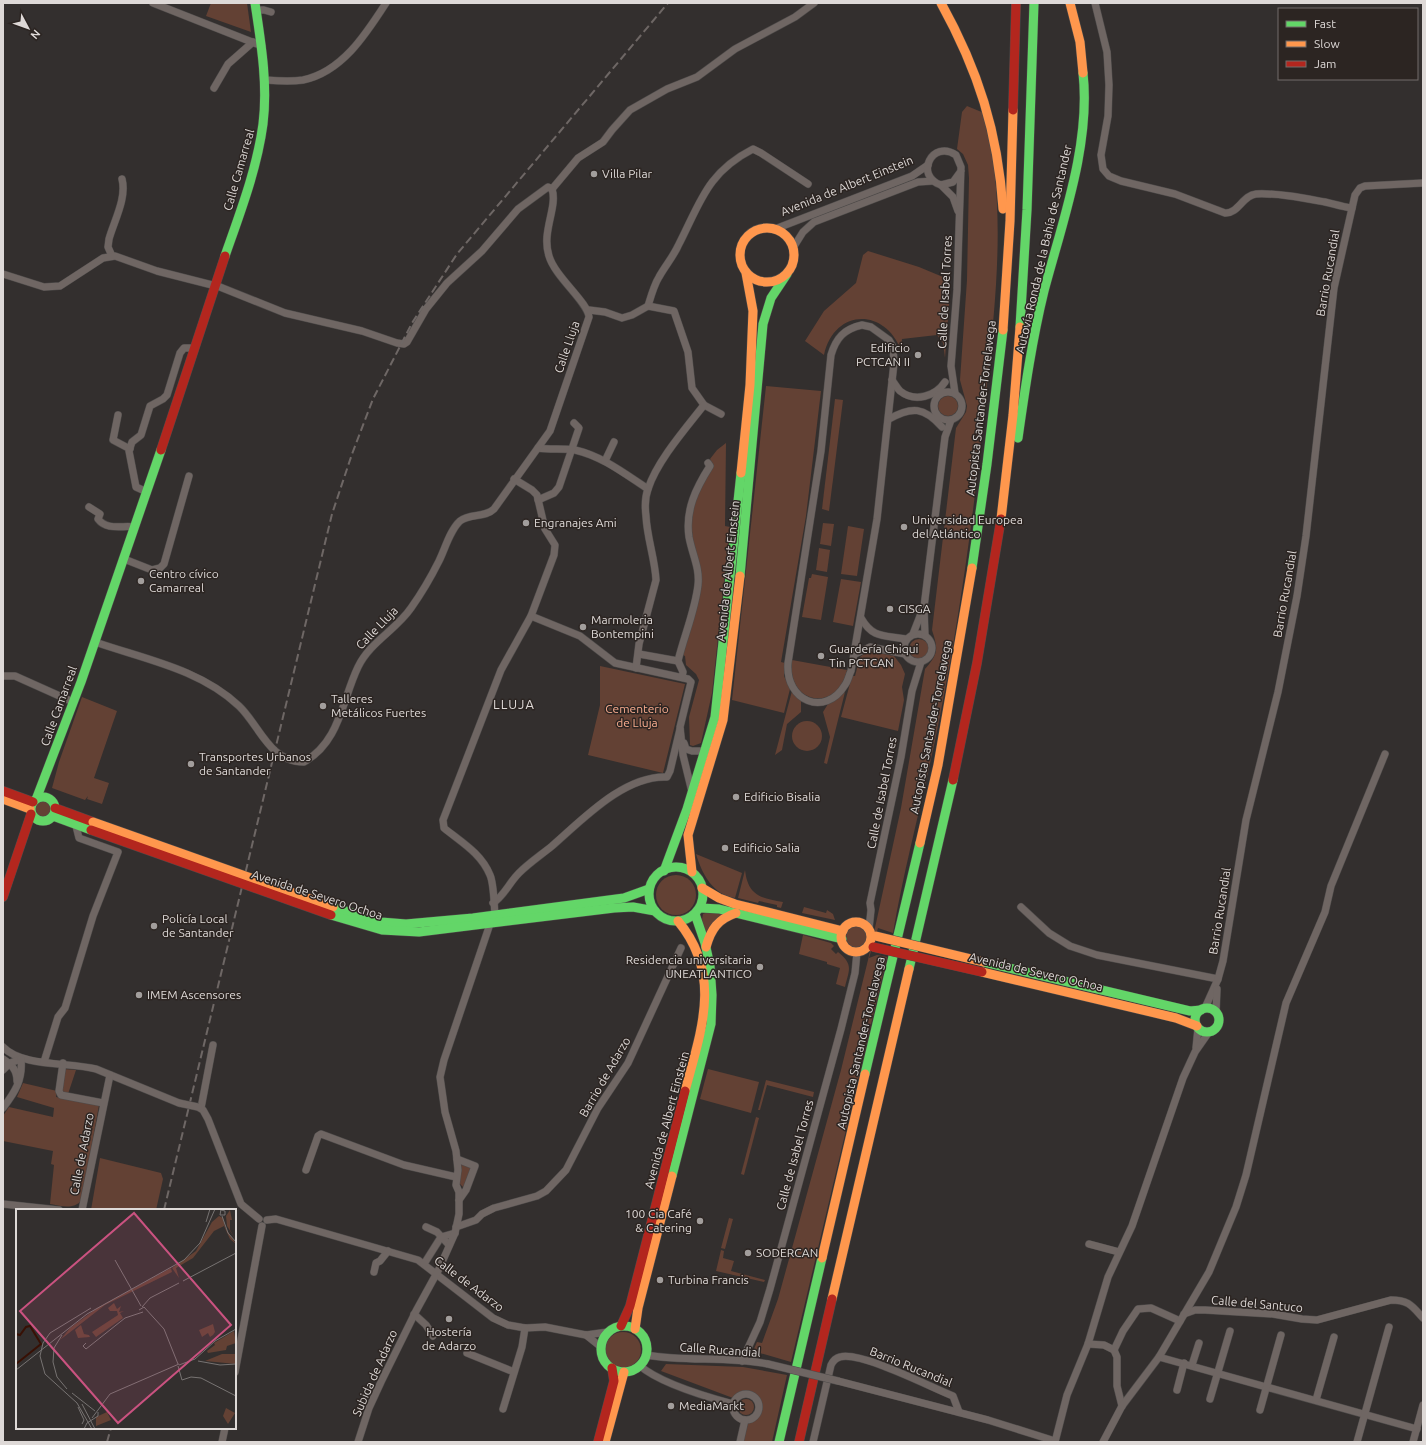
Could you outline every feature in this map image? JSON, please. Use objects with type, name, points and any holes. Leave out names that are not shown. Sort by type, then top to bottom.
[{"type":"main road","name":"Autovía Ronda de la Bahía de Santander","points":[[941,3],[961,39],[980,82],[992,121],[1000,165],[1003,208],[1001,287],[987,464]]},
{"type":"main road","name":"Autopista Santander-Torrelavega","points":[[779,1442],[938,765],[968,596],[987,464],[1003,328],[1007,271],[1016,3]]},
{"type":"main road","points":[[798,1442],[968,713],[996,552],[1016,391],[1027,235],[1034,3]]},
{"type":"main road","name":"Autovía Ronda de la Bahía de Santander","points":[[968,713],[1007,512],[1035,331],[1072,191],[1082,138],[1085,102],[1083,66],[1077,30],[1070,3]]},
{"type":"main road","name":"Calle Camarreal","points":[[3,896],[24,837],[33,805],[46,777],[74,702],[148,492],[258,152],[265,112],[266,80],[258,44],[255,6]]},
{"type":"main road","points":[[775,228],[785,235],[793,248],[793,262],[787,274],[781,279],[766,283],[759,281],[746,273],[740,260],[742,243],[751,233],[757,230],[775,228]]},
{"type":"main road","name":"Avenida de Albert Einstein","points":[[664,871],[672,853],[692,792],[714,717],[750,385],[753,311],[746,273]]},
{"type":"main road","name":"Avenida de Albert Einstein","points":[[692,872],[688,835],[723,720],[735,629],[763,324],[771,298],[787,274]]},
{"type":"main road","points":[[46,777],[50,798]]},
{"type":"main road","points":[[3,791],[33,805],[41,821]]},
{"type":"main road","points":[[24,837],[41,821],[46,821],[54,812],[54,802],[50,798],[44,796],[33,805]]},
{"type":"main road","points":[[3,799],[33,805]]},
{"type":"main road","name":"Avenida de Severo Ochoa","points":[[54,812],[76,826],[92,826]]},
{"type":"main road","name":"Avenida de Severo Ochoa","points":[[54,812],[332,911],[368,927],[398,932],[420,932],[624,898],[649,889]]},
{"type":"main road","points":[[698,911],[702,888],[700,881],[692,872],[677,867],[664,871],[655,877],[649,889],[649,898],[655,911],[666,919],[678,921],[687,919],[698,911],[719,909],[842,935]]},
{"type":"main road","points":[[702,888],[719,898],[735,904],[842,935]]},
{"type":"main road","name":"Avenida de Severo Ochoa","points":[[493,919],[633,907],[655,911]]},
{"type":"main road","name":"Avenida de Albert Einstein","points":[[635,1329],[638,1308],[710,1031],[712,986],[706,947],[696,924],[698,911]]},
{"type":"main road","name":"Avenida de Albert Einstein","points":[[706,947],[711,929],[716,922],[729,915],[738,913]]},
{"type":"main road","name":"Avenida de Albert Einstein","points":[[621,1326],[630,1306],[704,1019],[704,985],[696,949],[691,936],[678,921]]},
{"type":"main road","points":[[856,922],[872,934],[871,946],[856,952],[848,950],[842,935],[847,926],[856,922]]},
{"type":"main road","name":"Avenida de Severo Ochoa","points":[[872,934],[1190,1011],[1203,1009]]},
{"type":"main road","name":"Avenida de Severo Ochoa","points":[[871,946],[1172,1017],[1188,1021],[1198,1027]]},
{"type":"main road","points":[[1210,1008],[1216,1012],[1219,1018],[1219,1023],[1214,1030],[1204,1032],[1198,1027],[1195,1018],[1203,1009],[1210,1008]]},
{"type":"main road","points":[[621,1326],[635,1329],[644,1340],[646,1355],[640,1365],[633,1370],[624,1372],[612,1368],[603,1358],[601,1348],[602,1341],[608,1332],[621,1326]]},
{"type":"main road","points":[[598,1442],[614,1381],[612,1368]]},
{"type":"main road","points":[[605,1442],[624,1372]]},
{"type":"street","points":[[154,3],[258,44]]},
{"type":"street","points":[[266,80],[291,81],[305,79],[324,72],[359,43],[386,3]]},
{"type":"street","points":[[3,274],[44,287],[60,286],[103,258],[112,256],[157,271],[215,286],[285,313],[362,331],[401,344],[407,342],[426,309],[447,283],[482,251],[518,209],[548,187],[552,189],[578,158],[603,142],[620,120],[640,102],[697,77],[735,49],[795,17],[814,3]]},
{"type":"street","points":[[1095,3],[1107,52],[1109,85],[1108,116],[1101,155],[1101,164],[1105,173],[1121,181],[1175,194],[1225,213],[1234,211],[1247,198],[1254,194],[1323,202],[1341,207],[1352,208]]},
{"type":"street","name":"Calle Camarreal","points":[[255,6],[271,12]]},
{"type":"street","points":[[214,88],[228,64],[258,44]]},
{"type":"street","points":[[588,310],[605,312],[622,318],[632,316],[648,306],[658,278],[676,251],[708,186],[717,175],[742,154],[753,149],[768,157],[808,184]]},
{"type":"street","points":[[948,151],[959,159],[961,171],[953,182],[941,184],[933,181],[928,171],[928,165],[935,154],[948,151]]},
{"type":"street","name":"Avenida de Albert Einstein","points":[[775,228],[912,176],[928,165]]},
{"type":"street","name":"Calle de Isabel Torres","points":[[954,393],[951,366],[957,290],[961,171]]},
{"type":"street","points":[[112,256],[108,247],[109,239],[122,196],[124,185],[122,179]]},
{"type":"street","name":"Avenida de Albert Einstein","points":[[793,248],[803,232],[814,222],[918,182],[933,181]]},
{"type":"street","name":"Barrio Rucandial","points":[[1216,1012],[1218,979],[1230,920],[1246,820],[1278,692],[1297,596],[1313,481],[1332,305],[1352,208],[1357,192],[1365,186],[1423,183]]},
{"type":"street","name":"Calle de Isabel Torres","points":[[941,184],[953,197],[959,219]]},
{"type":"street","name":"Calle Lluja","points":[[95,642],[146,657],[192,675],[218,689],[240,707],[274,751],[294,761],[304,762],[322,748],[341,716],[354,676],[362,659],[410,609],[438,563],[459,522],[466,517],[491,512],[550,431],[589,317],[588,310],[551,263],[548,255],[546,245],[548,220],[553,199],[552,189]]},
{"type":"street","points":[[648,306],[671,309],[676,313],[688,352],[690,384],[704,405],[721,414]]},
{"type":"street","points":[[862,325],[883,334],[893,348],[889,419],[876,518],[855,654],[845,685],[836,696],[824,702],[814,703],[803,699],[791,687],[789,682],[788,664],[821,452],[831,354],[835,342],[842,334],[853,327],[862,325]]},
{"type":"street","points":[[148,492],[136,487],[130,460],[130,449],[132,442],[141,435],[150,406],[167,395],[180,353],[184,348],[194,348]]},
{"type":"street","name":"Calle de Isabel Torres","points":[[944,392],[945,382],[951,366]]},
{"type":"street","points":[[892,380],[900,391],[909,395],[928,397],[935,393],[945,382]]},
{"type":"street","points":[[925,635],[914,634],[906,639],[903,646],[905,654],[910,660],[921,662],[926,659],[932,649],[932,644],[925,635],[924,607],[944,437],[951,420],[959,415],[962,407],[960,398],[954,393],[944,392],[934,401],[934,410],[939,417],[944,437]]},
{"type":"street","points":[[636,668],[639,654],[639,644],[656,580],[656,570],[650,550],[646,516],[648,489],[675,442],[704,405]]},
{"type":"street","points":[[889,419],[902,412],[917,410],[930,415],[942,427]]},
{"type":"street","points":[[118,415],[113,440],[130,449]]},
{"type":"street","points":[[939,417],[951,420]]},
{"type":"street","points":[[538,500],[554,493],[559,487],[579,428],[574,424]]},
{"type":"street","points":[[605,461],[614,442]]},
{"type":"street","points":[[538,448],[571,450],[605,461],[648,489]]},
{"type":"street","points":[[682,677],[683,672],[678,661],[698,584],[698,569],[689,537],[690,506],[696,489],[710,466],[708,463]]},
{"type":"street","points":[[124,559],[152,570],[157,570],[164,564],[190,476]]},
{"type":"street","points":[[456,1230],[459,1200],[456,1177],[458,1170],[457,1158],[445,1112],[440,1077],[444,1060],[493,919],[493,903],[490,876],[486,867],[471,848],[444,828],[443,820],[501,670],[531,616],[554,555],[555,545],[545,529],[537,495],[532,490],[514,479]]},
{"type":"street","points":[[89,507],[100,514],[98,519],[100,522],[110,528],[135,527]]},
{"type":"street","points":[[914,634],[924,607]]},
{"type":"street","points":[[493,903],[500,899],[519,873],[604,801],[645,780],[667,777],[670,771],[691,682],[688,678],[615,663],[580,636],[531,616]]},
{"type":"street","points":[[861,618],[866,628],[872,633],[906,639]]},
{"type":"street","points":[[855,654],[870,647],[905,654]]},
{"type":"street","points":[[639,654],[678,661]]},
{"type":"street","name":"Calle de Isabel Torres","points":[[872,934],[870,903],[901,757],[912,691],[921,662]]},
{"type":"street","points":[[3,676],[15,676],[74,702]]},
{"type":"street","points":[[680,727],[682,755],[692,792]]},
{"type":"street","points":[[682,739],[686,749],[692,751],[705,751]]},
{"type":"street","points":[[1103,1442],[1122,1406],[1159,1357],[1209,1272],[1236,1207],[1246,1176],[1286,1003],[1325,912],[1331,886],[1386,754]]},
{"type":"street","points":[[44,1062],[58,1017],[65,1008],[92,916],[118,852],[80,838],[76,826]]},
{"type":"street","points":[[1021,907],[1049,933],[1070,946],[1097,955],[1218,979]]},
{"type":"street","name":"Barrio de Adarzo","points":[[441,1237],[476,1220],[482,1214],[494,1208],[537,1196],[546,1191],[566,1170],[598,1108],[628,1064],[681,948]]},
{"type":"street","name":"Calle de Isabel Torres","points":[[742,1361],[760,1322],[770,1289],[841,1029],[855,973],[856,952]]},
{"type":"street","name":"Barrio Rucandial","points":[[1203,1009],[1218,979]]},
{"type":"street","points":[[1195,1052],[1198,1027]]},
{"type":"street","points":[[959,1412],[1055,1441],[1067,1395],[1088,1344],[1108,1277],[1132,1226],[1177,1092],[1195,1052],[1209,1032]]},
{"type":"street","points":[[199,1107],[213,1045]]},
{"type":"street","points":[[3,1047],[21,1059],[82,1065],[179,1103],[199,1107],[208,1119],[241,1204],[263,1222],[236,1367]]},
{"type":"street","points":[[3,1070],[10,1063],[21,1059]]},
{"type":"street","points":[[3,1108],[18,1087],[21,1074],[21,1059]]},
{"type":"street","points":[[3,1060],[10,1063],[17,1072],[18,1087]]},
{"type":"street","name":"Calle de Adarzo","points":[[63,1063],[59,1091],[61,1095],[103,1103]]},
{"type":"street","name":"Calle de Adarzo","points":[[82,1209],[110,1075]]},
{"type":"street","points":[[306,1170],[320,1134],[404,1165],[456,1177]]},
{"type":"street","points":[[457,1158],[475,1166],[466,1190],[459,1200]]},
{"type":"street","points":[[3,1204],[50,1209]]},
{"type":"street","name":"Calle de Adarzo","points":[[263,1222],[276,1219],[388,1251],[424,1264],[436,1275],[493,1318],[508,1325],[524,1328],[545,1327],[586,1335],[608,1332]]},
{"type":"street","points":[[426,1227],[437,1232],[449,1245]]},
{"type":"street","name":"Subida de Adarzo","points":[[358,1442],[371,1403],[414,1314],[436,1275],[456,1230]]},
{"type":"street","points":[[424,1264],[441,1237]]},
{"type":"street","points":[[1089,1244],[1119,1252]]},
{"type":"street","points":[[374,1272],[376,1263],[380,1261],[388,1251]]},
{"type":"street","name":"Calle del Santuco","points":[[1184,1314],[1195,1310],[1205,1310],[1273,1314],[1317,1320],[1391,1300],[1402,1300],[1407,1302],[1423,1318]]},
{"type":"street","points":[[1122,1406],[1117,1386],[1116,1357],[1114,1350],[1123,1331],[1138,1309],[1151,1308],[1180,1321]]},
{"type":"street","points":[[414,1314],[426,1325],[433,1336]]},
{"type":"street","points":[[1357,1442],[1389,1327]]},
{"type":"street","points":[[503,1409],[522,1347],[524,1328]]},
{"type":"street","points":[[1210,1399],[1230,1331]]},
{"type":"street","name":"Calle de Adarzo","points":[[586,1335],[601,1348]]},
{"type":"street","points":[[1260,1410],[1281,1335]]},
{"type":"street","points":[[1316,1400],[1334,1337]]},
{"type":"street","points":[[1192,1365],[1199,1343]]},
{"type":"street","points":[[1088,1344],[1104,1345],[1114,1350]]},
{"type":"street","points":[[467,1353],[514,1372]]},
{"type":"street","name":"Calle Rucandial","points":[[646,1355],[696,1360],[742,1361],[768,1364],[959,1412]]},
{"type":"street","name":"Barrio Rucandial","points":[[813,1442],[831,1365],[835,1359],[840,1357],[868,1361],[887,1367],[953,1396],[959,1412]]},
{"type":"street","points":[[1159,1357],[1366,1413],[1417,1429]]},
{"type":"street","points":[[1177,1390],[1184,1363]]},
{"type":"street","points":[[640,1365],[651,1375],[715,1399],[733,1404]]},
{"type":"street","points":[[743,1394],[750,1394],[757,1401],[759,1408],[757,1414],[745,1420],[737,1416],[733,1408],[733,1404],[737,1398],[743,1394]]},
{"type":"street","points":[[1413,1442],[1423,1405]]},
{"type":"street","points":[[740,1442],[745,1420]]},
{"type":"street","points":[[222,1442],[225,1429]]},
{"type":"green space","points":[[211,3],[247,3],[251,32],[206,16]]},
{"type":"green space","points":[[967,106],[984,113],[991,145],[995,178],[998,243],[994,309],[979,461],[962,591],[939,721],[903,880],[893,933],[878,928],[869,958],[877,955],[887,957],[791,1362],[753,1351],[757,1342],[762,1343],[778,1299],[841,1070],[868,960],[901,808],[925,669],[933,659],[936,651],[932,630],[956,428],[966,412],[967,406],[960,380],[967,280],[969,178],[968,165],[963,154],[957,149],[962,112]]},
{"type":"green space","points":[[868,251],[919,267],[943,277],[950,293],[945,358],[943,343],[937,335],[902,339],[901,350],[893,336],[883,326],[872,321],[860,319],[848,322],[838,329],[829,340],[824,355],[805,341],[824,311],[856,283],[863,255]]},
{"type":"green space","points":[[766,386],[821,391],[806,516],[781,662],[785,663],[784,676],[790,689],[784,713],[732,700]]},
{"type":"green space","points":[[948,396],[955,399],[958,406],[955,413],[948,416],[941,413],[938,406],[941,399]]},
{"type":"green space","points":[[835,399],[843,400],[829,511],[822,509]]},
{"type":"green space","points":[[726,443],[725,526],[730,527],[712,693],[701,743],[693,746],[690,745],[689,717],[699,680],[696,674],[686,665],[685,656],[683,655],[696,610],[701,583],[700,570],[693,538],[692,516],[701,486],[714,466],[710,459],[717,450]]},
{"type":"green space","points":[[823,523],[834,524],[831,546],[820,544]]},
{"type":"green space","points":[[848,526],[864,529],[857,576],[841,574]]},
{"type":"green space","points":[[819,548],[830,550],[827,572],[816,570]]},
{"type":"green space","points":[[812,574],[828,577],[821,620],[802,617],[809,578],[811,578]]},
{"type":"green space","points":[[841,579],[861,582],[853,626],[833,622]]},
{"type":"green space","points":[[919,639],[926,642],[929,649],[926,656],[919,659],[912,656],[909,649],[912,642]]},
{"type":"green space","points":[[868,651],[894,656],[901,665],[905,674],[902,687],[904,700],[898,731],[841,717],[852,676],[855,676],[860,657]]},
{"type":"green space","points":[[792,660],[847,670],[842,684],[833,693],[824,698],[814,698],[804,694],[797,686],[792,675]]},
{"type":"green space","name":"Cementerio de Lluja","points":[[600,666],[685,684],[663,773],[588,755],[600,705]]},
{"type":"green space","points":[[792,691],[801,701],[801,712],[787,724],[782,750],[775,755]]},
{"type":"green space","points":[[845,692],[827,764],[824,763],[830,737],[823,712],[828,704]]},
{"type":"green space","points":[[82,697],[117,711],[94,778],[109,783],[102,804],[87,799],[88,796],[85,800],[52,788],[59,762]]},
{"type":"green space","points":[[807,721],[818,725],[822,736],[818,747],[807,751],[796,747],[792,736],[796,725]]},
{"type":"green space","points":[[43,801],[49,803],[51,809],[49,815],[43,817],[37,815],[35,809],[37,803]]},
{"type":"green space","points":[[696,854],[742,873],[735,898],[720,893],[715,888],[705,876]]},
{"type":"green space","points":[[745,870],[749,885],[753,890],[762,897],[783,902],[781,908],[777,907],[777,905],[759,901],[758,903],[738,898]]},
{"type":"green space","points":[[680,875],[687,878],[693,884],[696,895],[695,903],[687,912],[680,915],[672,915],[665,912],[657,903],[656,891],[659,884],[668,876]]},
{"type":"green space","points":[[804,907],[826,913],[827,910],[833,914],[835,920],[802,913]]},
{"type":"green space","points":[[708,912],[724,913],[706,935],[702,920],[703,914]]},
{"type":"green space","points":[[853,926],[861,926],[868,933],[868,941],[861,948],[853,948],[846,941],[846,933]]},
{"type":"green space","points":[[803,935],[831,943],[834,946],[831,949],[836,954],[838,952],[843,957],[849,968],[845,987],[836,984],[840,968],[827,964],[827,962],[799,954]]},
{"type":"green space","points":[[63,1069],[76,1070],[68,1094],[61,1092]]},
{"type":"green space","points":[[708,1069],[759,1082],[751,1113],[700,1099]]},
{"type":"green space","points":[[766,1080],[814,1092],[813,1097],[767,1085],[760,1110],[758,1110]]},
{"type":"green space","points":[[23,1083],[57,1091],[56,1097],[99,1105],[82,1200],[75,1205],[63,1206],[50,1204],[54,1165],[51,1164],[53,1151],[3,1141],[3,1116],[9,1107],[53,1117],[54,1108],[17,1097]]},
{"type":"green space","points":[[756,1117],[759,1118],[744,1175],[741,1174]]},
{"type":"green space","points":[[100,1158],[161,1173],[163,1179],[156,1209],[91,1209]]},
{"type":"green space","points":[[461,1162],[472,1167],[465,1186],[463,1187],[459,1183]]},
{"type":"green space","points":[[729,1218],[733,1219],[725,1249],[721,1248]]},
{"type":"green space","points":[[721,1250],[724,1251],[723,1258],[734,1261],[731,1271],[765,1280],[764,1282],[716,1271]]},
{"type":"green space","points":[[627,1332],[636,1337],[640,1343],[640,1357],[636,1363],[627,1368],[619,1368],[610,1363],[606,1357],[605,1346],[610,1337],[616,1333]]},
{"type":"green space","points":[[666,1364],[743,1367],[787,1375],[772,1442],[742,1442],[746,1422],[755,1418],[761,1410],[759,1399],[754,1394],[743,1391],[733,1398],[661,1371]]},
{"type":"green space","points":[[743,1399],[749,1399],[754,1404],[752,1413],[749,1415],[743,1415],[738,1410],[738,1404]]},
{"type":"railway","points":[[164,1209],[332,514],[352,454],[373,399],[412,323],[457,254],[668,3]]},
{"type":"railway","points":[[107,1442],[111,1429]]},
{"type":"traffic: fast","points":[[225,256],[257,158],[263,124],[265,94],[255,3]]},
{"type":"traffic: fast","points":[[1020,327],[1027,210],[1034,3]]},
{"type":"traffic: fast","points":[[1018,438],[1029,364],[1040,309],[1079,155],[1083,127],[1083,73]]},
{"type":"traffic: fast","points":[[740,576],[763,324],[771,298],[787,274]]},
{"type":"traffic: fast","points":[[972,568],[987,464],[1003,330]]},
{"type":"traffic: fast","points":[[37,797],[81,682],[161,450]]},
{"type":"traffic: fast","points":[[664,871],[687,809],[715,717],[741,473]]},
{"type":"traffic: fast","points":[[909,969],[953,780]]},
{"type":"traffic: fast","points":[[43,797],[52,800],[55,809],[52,818],[43,821],[34,818],[31,809],[34,800],[43,797]]},
{"type":"traffic: fast","points":[[53,816],[91,830]]},
{"type":"traffic: fast","points":[[865,1074],[920,843]]},
{"type":"traffic: fast","points":[[676,867],[686,869],[695,875],[701,884],[703,894],[701,904],[695,913],[686,919],[676,921],[666,919],[657,913],[651,904],[649,894],[651,884],[657,875],[666,869],[676,867]]},
{"type":"traffic: fast","points":[[333,907],[381,922],[406,924],[473,918],[624,898],[649,889]]},
{"type":"traffic: fast","points":[[331,915],[382,930],[419,932],[614,908],[633,907],[655,911]]},
{"type":"traffic: fast","points":[[701,908],[719,909],[842,939]]},
{"type":"traffic: fast","points":[[672,1176],[711,1024],[712,995],[710,966],[705,943],[695,914]]},
{"type":"traffic: fast","points":[[984,962],[1190,1011],[1201,1010]]},
{"type":"traffic: fast","points":[[1207,1008],[1212,1009],[1218,1015],[1219,1020],[1218,1025],[1212,1031],[1207,1032],[1202,1031],[1196,1025],[1195,1020],[1196,1015],[1202,1009],[1207,1008]]},
{"type":"traffic: fast","points":[[779,1442],[822,1258]]},
{"type":"traffic: fast","points":[[624,1326],[637,1330],[643,1336],[647,1349],[643,1362],[637,1368],[624,1372],[611,1368],[605,1362],[601,1349],[605,1336],[611,1330],[624,1326]]},
{"type":"traffic: slow","points":[[941,3],[966,53],[984,102],[996,154],[1003,209]]},
{"type":"traffic: slow","points":[[1070,3],[1080,42],[1083,73]]},
{"type":"traffic: slow","points":[[1003,330],[1010,221],[1013,110]]},
{"type":"traffic: slow","points":[[762,228],[772,228],[782,232],[790,240],[794,250],[794,255],[794,260],[790,270],[782,278],[772,282],[762,282],[752,278],[744,270],[740,260],[740,250],[744,240],[752,232],[762,228]]},
{"type":"traffic: slow","points":[[741,473],[750,385],[753,311],[746,273]]},
{"type":"traffic: slow","points":[[1001,519],[1013,415],[1020,327]]},
{"type":"traffic: slow","points":[[920,843],[938,765],[972,568]]},
{"type":"traffic: slow","points":[[692,872],[688,835],[723,720],[740,576]]},
{"type":"traffic: slow","points":[[3,799],[30,809]]},
{"type":"traffic: slow","points":[[93,822],[333,907]]},
{"type":"traffic: slow","points":[[702,888],[719,898],[735,904],[843,931]]},
{"type":"traffic: slow","points":[[706,947],[710,935],[716,926],[724,918],[736,913]]},
{"type":"traffic: slow","points":[[678,921],[692,941],[700,962],[704,983],[702,1025],[685,1091]]},
{"type":"traffic: slow","points":[[856,922],[862,923],[870,931],[871,937],[870,943],[862,951],[856,952],[850,951],[842,943],[841,937],[842,931],[850,923],[856,922]]},
{"type":"traffic: slow","points":[[876,936],[984,962]]},
{"type":"traffic: slow","points":[[832,1299],[909,969]]},
{"type":"traffic: slow","points":[[982,972],[1176,1018],[1197,1026]]},
{"type":"traffic: slow","points":[[822,1258],[865,1074]]},
{"type":"traffic: slow","points":[[635,1329],[638,1308],[672,1176]]},
{"type":"traffic: slow","points":[[605,1442],[624,1372]]},
{"type":"traffic: jam","points":[[1013,110],[1016,3]]},
{"type":"traffic: jam","points":[[161,450],[225,256]]},
{"type":"traffic: jam","points":[[953,780],[977,663],[1001,519]]},
{"type":"traffic: jam","points":[[3,791],[33,802]]},
{"type":"traffic: jam","points":[[55,808],[93,822]]},
{"type":"traffic: jam","points":[[3,897],[31,814]]},
{"type":"traffic: jam","points":[[91,830],[331,915]]},
{"type":"traffic: jam","points":[[873,947],[982,972]]},
{"type":"traffic: jam","points":[[621,1326],[630,1306],[685,1091]]},
{"type":"traffic: jam","points":[[799,1442],[832,1299]]},
{"type":"traffic: jam","points":[[598,1442],[614,1381],[612,1368]]},
{"type":"place","name":"Villa Pilar","points":[[594,174]]},
{"type":"place","name":"Edificio PCTCAN II","points":[[918,355]]},
{"type":"place","name":"Engranajes Ami","points":[[526,523]]},
{"type":"place","name":"Universidad Europea del Atlántico","points":[[904,527]]},
{"type":"place","name":"Centro cívico Camarreal","points":[[141,581]]},
{"type":"place","name":"CISGA","points":[[890,609]]},
{"type":"place","name":"Marmoleria Bontempini","points":[[583,627]]},
{"type":"place","name":"Guardería Chiqui Tin PCTCAN","points":[[821,656]]},
{"type":"place","name":"Talleres Metálicos Fuertes","points":[[323,706]]},
{"type":"place","name":"Transportes Urbanos de Santander","points":[[191,764]]},
{"type":"place","name":"Edificio Bisalia","points":[[736,797]]},
{"type":"place","name":"Edificio Salia","points":[[725,848]]},
{"type":"place","name":"Policía Local de Santander","points":[[154,926]]},
{"type":"place","name":"Residencia universitaria UNEATLANTICO","points":[[760,967]]},
{"type":"place","name":"IMEM Ascensores","points":[[139,995]]},
{"type":"place","name":"100 Cia Café & Catering","points":[[700,1221]]},
{"type":"place","name":"SODERCAN","points":[[748,1253]]},
{"type":"place","name":"Turbina Francis","points":[[660,1280]]},
{"type":"place","name":"Hostería de Adarzo","points":[[449,1319]]},
{"type":"place","name":"MediaMarkt","points":[[671,1406]]},
{"type":"district","name":"LLUJA","points":[[514,704]]}]
